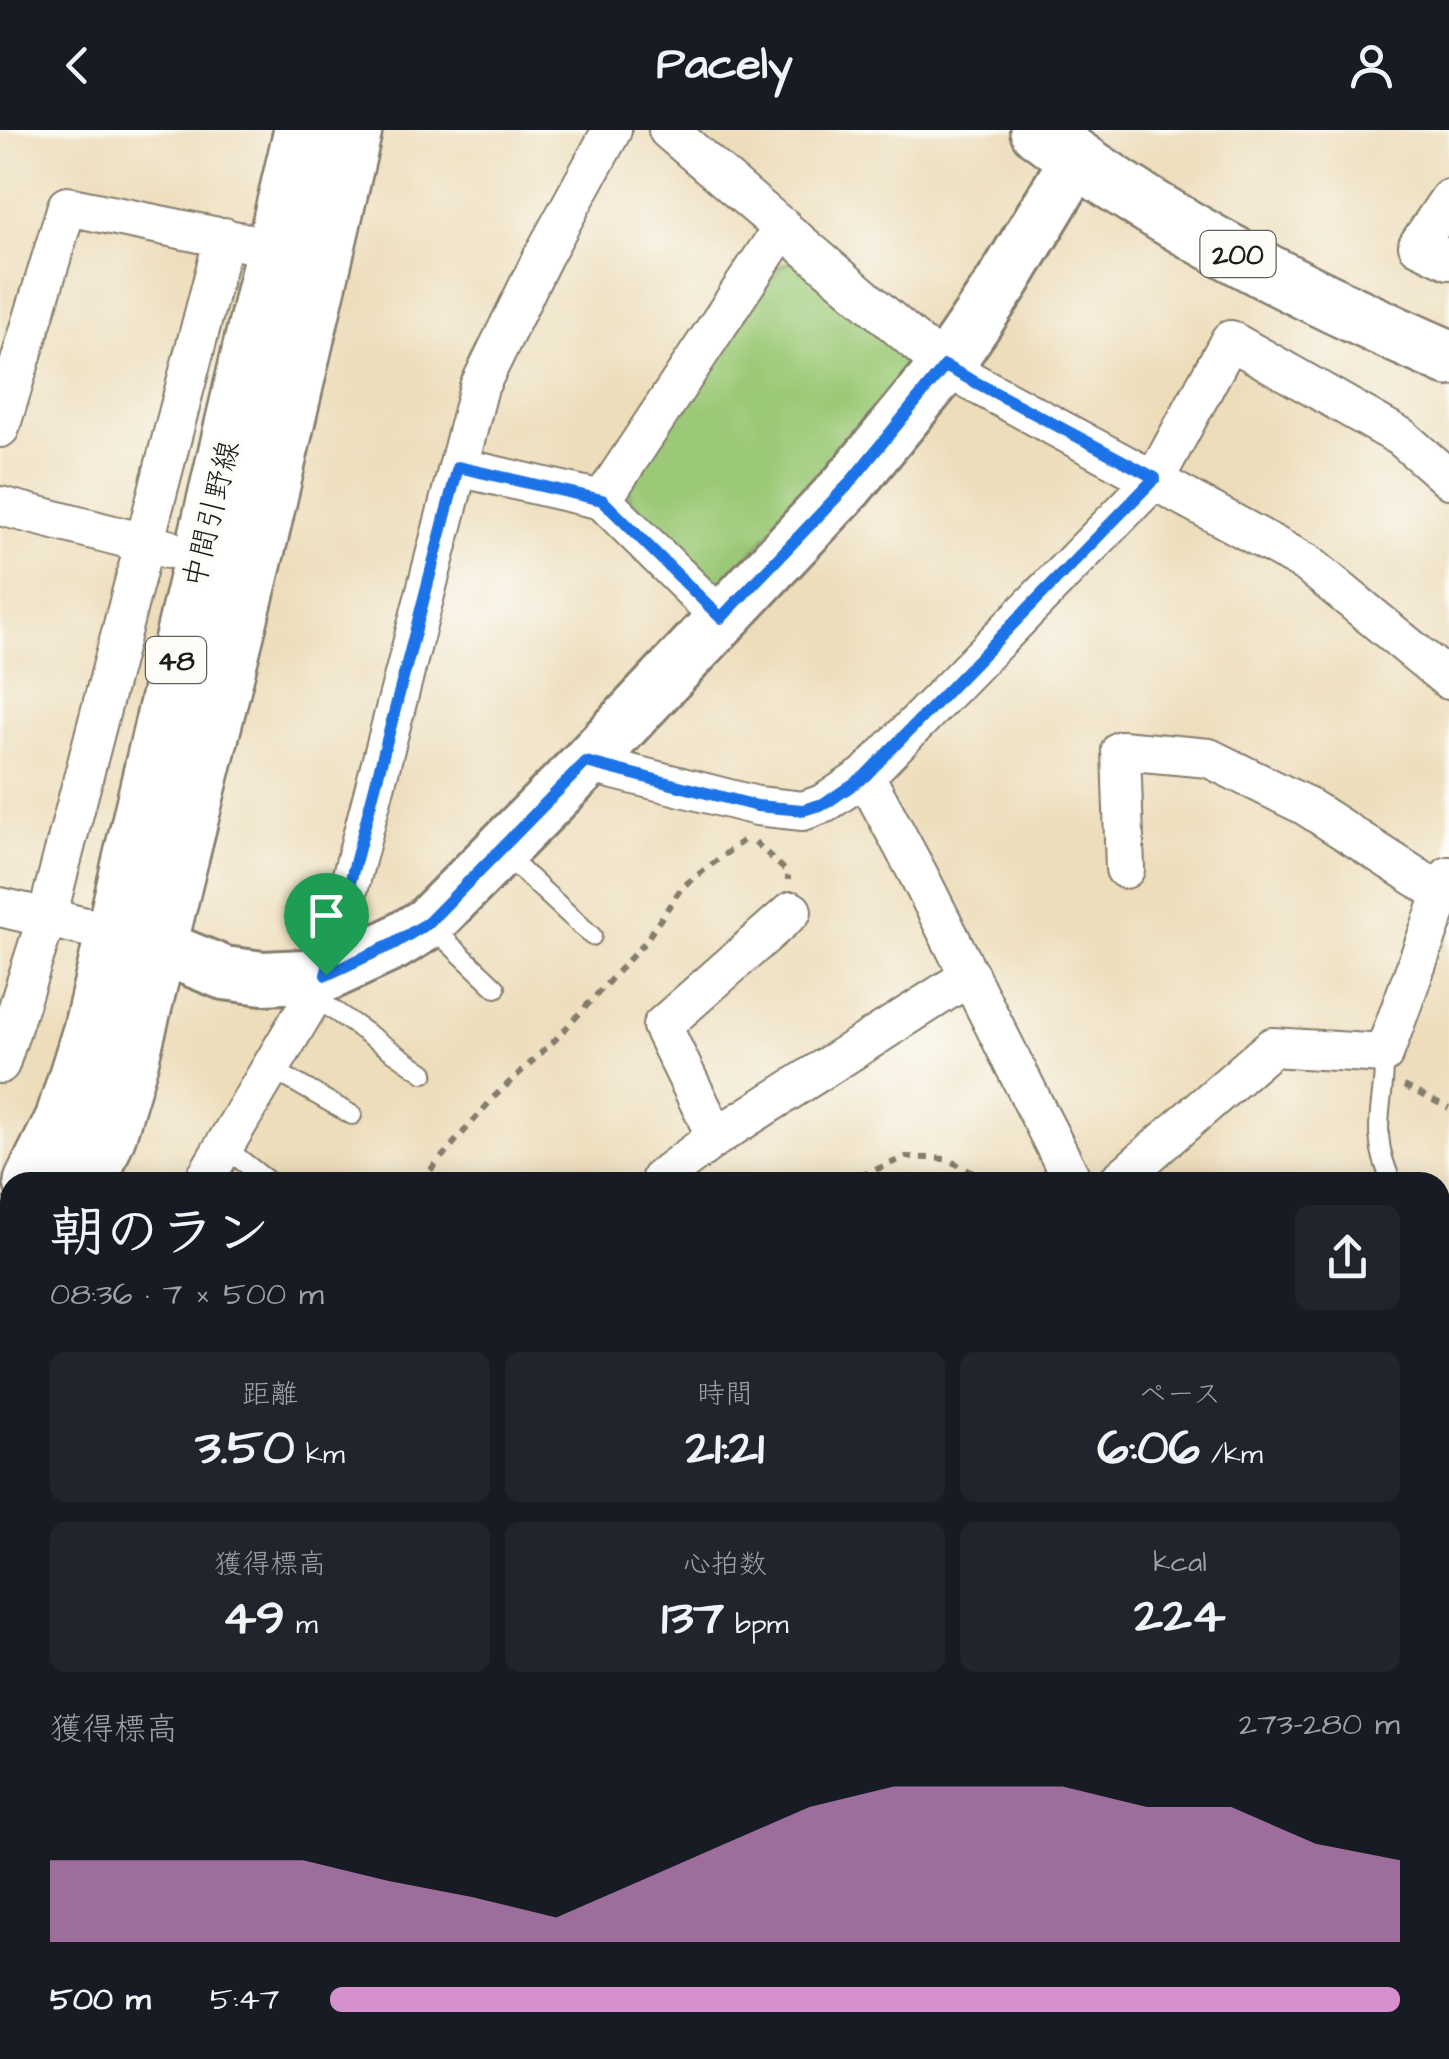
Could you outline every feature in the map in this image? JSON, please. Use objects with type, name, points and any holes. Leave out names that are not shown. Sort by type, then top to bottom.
[{"type":"main road","name":"中間引野線","points":[[93,1172],[130,1062],[136,938],[250,242],[302,130]]},
{"type":"main road","name":"中間引野線","points":[[37,1172],[63,1120],[91,1030],[136,938],[261,533],[354,130]]},
{"type":"main road","name":"200","points":[[1070,140],[1214,242],[1366,322],[1449,358]]},
{"type":"street","points":[[208,1172],[320,985],[479,387],[542,256],[612,130]]},
{"type":"street","points":[[668,130],[945,366],[1308,564],[1449,680]]},
{"type":"street","points":[[0,907],[136,938],[224,972],[320,985],[428,923],[847,486],[945,366],[1003,282],[1070,140]]},
{"type":"street","points":[[1449,198],[1418,245],[1449,260]]},
{"type":"street","points":[[0,428],[67,206],[250,242],[147,544],[47,917],[0,1064]]},
{"type":"street","points":[[602,500],[783,228]]},
{"type":"street","points":[[586,762],[757,806],[803,810],[826,803],[865,776],[1155,478],[1230,340],[1401,437],[1449,478]]},
{"type":"street","points":[[458,467],[602,500],[721,618]]},
{"type":"street","points":[[0,506],[200,555]]},
{"type":"street","points":[[1125,869],[1121,750],[1209,758],[1306,806],[1442,906],[1384,1066],[1272,1047],[1128,1172]]},
{"type":"street","points":[[865,776],[1068,1172]]},
{"type":"street","points":[[716,1137],[662,1026],[792,911]]},
{"type":"street","points":[[669,1172],[716,1137],[970,976]]},
{"type":"lane","points":[[500,851],[592,936]]},
{"type":"lane","points":[[428,923],[496,988]]},
{"type":"lane","points":[[320,985],[424,1073]]},
{"type":"lane","points":[[1384,1066],[1377,1119],[1381,1160],[1387,1172]]},
{"type":"lane","points":[[270,1068],[352,1116]]},
{"type":"lane","points":[[222,1146],[256,1172]]},
{"type":"path","points":[[429,1172],[495,1096],[556,1039],[645,942],[682,888],[749,836],[788,873],[792,911]]},
{"type":"path","points":[[1384,1066],[1449,1108]]},
{"type":"path","points":[[870,1172],[906,1157],[946,1159],[971,1172]]},
{"type":"green space","points":[[797,260],[910,355],[911,376],[726,582],[712,581],[629,499],[626,484],[781,264]]},
{"type":"route","points":[[945,366],[1155,478],[865,776],[826,803],[803,810],[757,806],[586,762],[428,923],[326,975],[458,467],[602,500],[721,618],[847,486],[945,366]]}]
